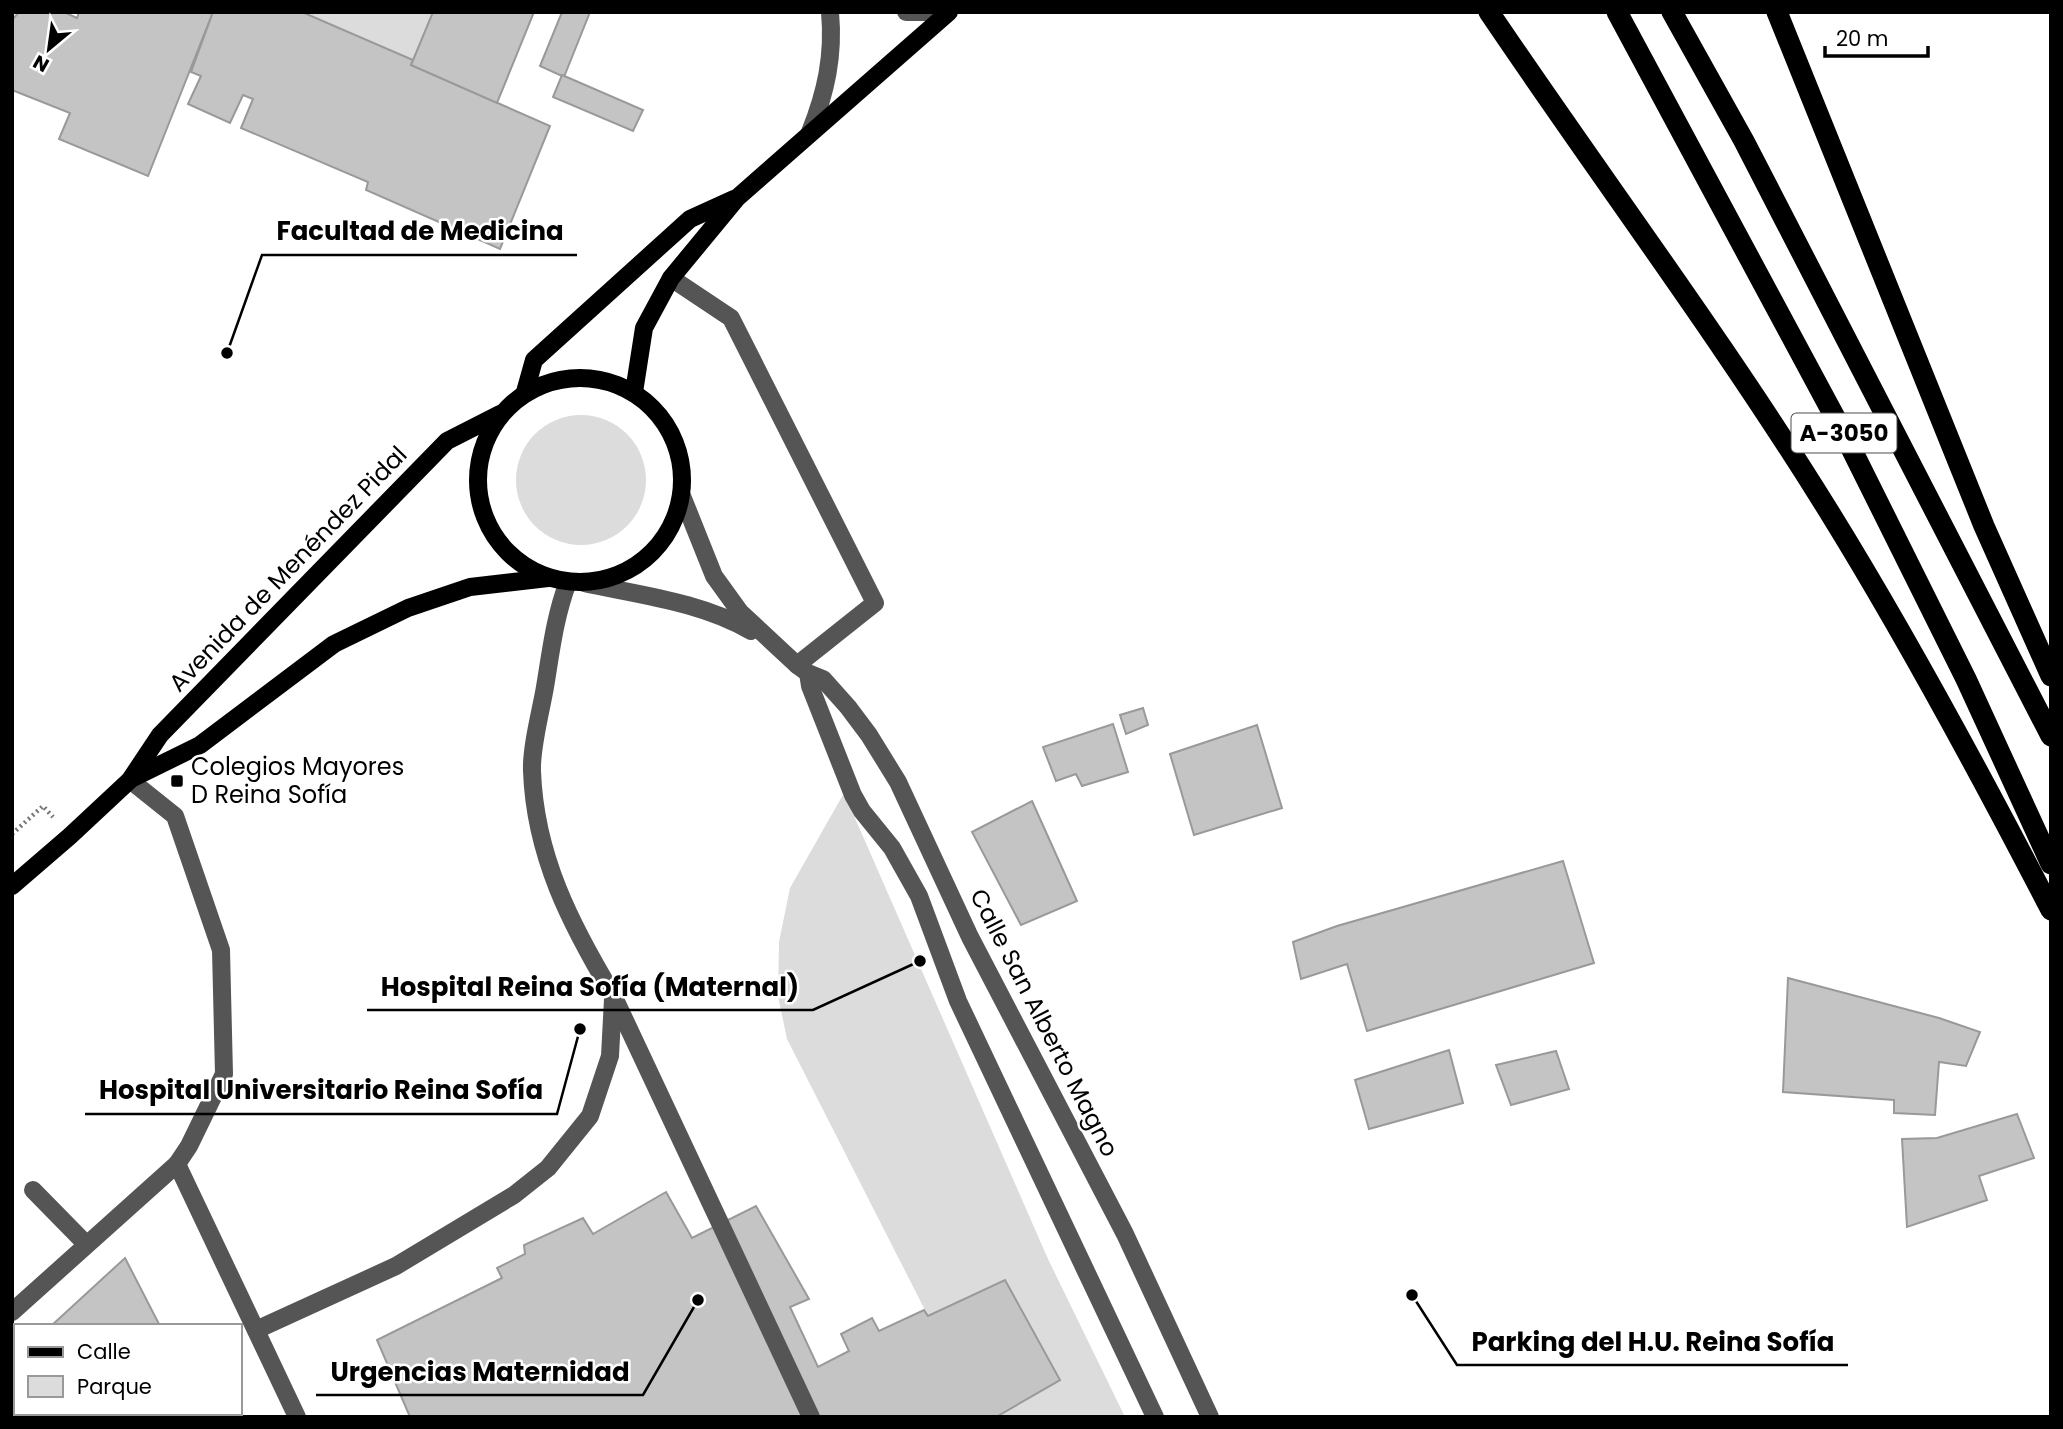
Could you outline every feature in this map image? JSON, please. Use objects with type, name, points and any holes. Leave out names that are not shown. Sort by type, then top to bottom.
[{"type":"highway","points":[[1489,12],[1747,384],[1827,509],[1884,603],[2051,910]]},
{"type":"highway","name":"A-3050","points":[[1617,12],[1845,436],[1966,679],[2051,864]]},
{"type":"highway","name":"A-3050","points":[[1672,12],[1744,141],[2051,736]]},
{"type":"highway","points":[[1777,12],[1984,526],[2051,676]]},
{"type":"main road","points":[[634,392],[644,328],[671,278],[737,198],[949,12]]},
{"type":"main road","points":[[525,392],[534,360],[690,219],[737,198]]},
{"type":"main road","points":[[579,376],[608,380],[634,392],[657,412],[674,437],[682,466],[682,496],[670,529],[648,557],[618,575],[576,583],[549,578],[519,563],[495,539],[480,509],[476,475],[483,442],[500,414],[525,392],[551,380],[579,376]]},
{"type":"main road","name":"Avenida de Menéndez Pidal","points":[[14,879],[70,836],[130,779],[160,735],[447,441],[500,414]]},
{"type":"main road","name":"Avenida de Menéndez Pidal","points":[[130,779],[200,745],[334,645],[408,608],[470,587],[549,578]]},
{"type":"street","points":[[810,132],[823,101],[829,75],[831,12]]},
{"type":"street","points":[[906,12],[932,12]]},
{"type":"street","points":[[671,278],[732,318],[875,603],[802,669],[853,795],[862,811],[892,848],[919,896],[958,1001],[1155,1417]]},
{"type":"street","name":"Calle San Alberto Magno","points":[[682,496],[714,576],[740,612],[802,669],[822,679],[869,734],[898,782],[970,937],[1125,1234],[1210,1417]]},
{"type":"street","points":[[576,583],[558,609],[532,769],[537,820],[553,880],[576,933],[613,995],[810,1417]]},
{"type":"street","name":"Calle San Alberto Magno","points":[[576,583],[672,602],[729,619],[772,643]]},
{"type":"street","points":[[12,1312],[177,1164],[189,1146],[224,1074],[221,950],[175,816],[130,779]]},
{"type":"street","points":[[256,1330],[396,1266],[514,1195],[548,1168],[590,1116],[610,1056],[613,995]]},
{"type":"street","points":[[177,1164],[298,1417]]},
{"type":"street","points":[[33,1190],[86,1244]]},
{"type":"path","points":[[12,834],[43,806],[70,836]]},
{"type":"green space","points":[[302,12],[433,12],[413,60]]},
{"type":"green space","points":[[581,415],[606,420],[627,434],[641,455],[646,480],[641,505],[627,526],[606,540],[581,545],[556,540],[535,526],[521,505],[516,480],[521,455],[535,434],[556,420]]},
{"type":"green space","points":[[844,793],[1048,1259],[1125,1417],[996,1417],[1060,1380],[1005,1280],[928,1316],[787,1039],[778,996],[779,942],[790,888]]},
{"type":"building","points":[[19,12],[64,12],[77,18],[79,12],[213,12],[148,176],[59,139],[70,113],[12,90],[12,20]]},
{"type":"building","points":[[213,12],[302,12],[413,60],[411,65],[550,126],[500,249],[366,190],[368,182],[241,128],[253,99],[243,95],[230,123],[188,104],[201,76],[191,72]]},
{"type":"building","points":[[433,12],[534,12],[497,103],[411,65]]},
{"type":"building","points":[[562,12],[590,12],[564,77],[540,66]]},
{"type":"building","points":[[562,75],[643,110],[633,131],[553,97]]},
{"type":"building","points":[[1143,708],[1148,725],[1126,734],[1120,715]]},
{"type":"building","points":[[1113,724],[1128,772],[1082,786],[1076,774],[1056,781],[1043,747]]},
{"type":"building","points":[[1257,725],[1282,808],[1194,835],[1170,754]]},
{"type":"building","points":[[1032,801],[1077,901],[1021,925],[972,832]]},
{"type":"building","points":[[1563,861],[1594,963],[1367,1031],[1347,964],[1301,979],[1293,942],[1337,926]]},
{"type":"building","points":[[1788,978],[1939,1018],[1980,1032],[1966,1066],[1939,1062],[1935,1115],[1894,1113],[1894,1100],[1783,1092]]},
{"type":"building","points":[[1449,1050],[1463,1103],[1369,1129],[1355,1080]]},
{"type":"building","points":[[1556,1051],[1569,1089],[1511,1105],[1496,1065]]},
{"type":"building","points":[[2017,1114],[2034,1158],[1979,1176],[1987,1200],[1907,1227],[1902,1139],[1937,1138]]},
{"type":"building","points":[[666,1192],[692,1238],[756,1206],[809,1299],[790,1307],[818,1367],[849,1351],[841,1334],[872,1318],[879,1331],[924,1310],[928,1316],[1005,1280],[1060,1380],[996,1417],[410,1417],[377,1340],[502,1278],[497,1268],[525,1254],[524,1245],[583,1218],[593,1234]]},
{"type":"building","points":[[125,1258],[159,1324],[53,1324]]},
{"type":"building","points":[[14,1360],[14,1415],[207,1417],[12,1417]]},
{"type":"place","name":"Facultad de Medicina","points":[[227,353]]},
{"type":"place","name":"Colegios Mayores D Reina Sofía","points":[[177,781]]},
{"type":"place","name":"Hospital Reina Sofía (Maternal)","points":[[920,961]]},
{"type":"place","name":"Hospital Universitario Reina Sofía","points":[[580,1029]]},
{"type":"place","name":"Parking del H.U. Reina Sofía","points":[[1412,1295]]},
{"type":"place","name":"Urgencias Maternidad","points":[[698,1300]]}]
